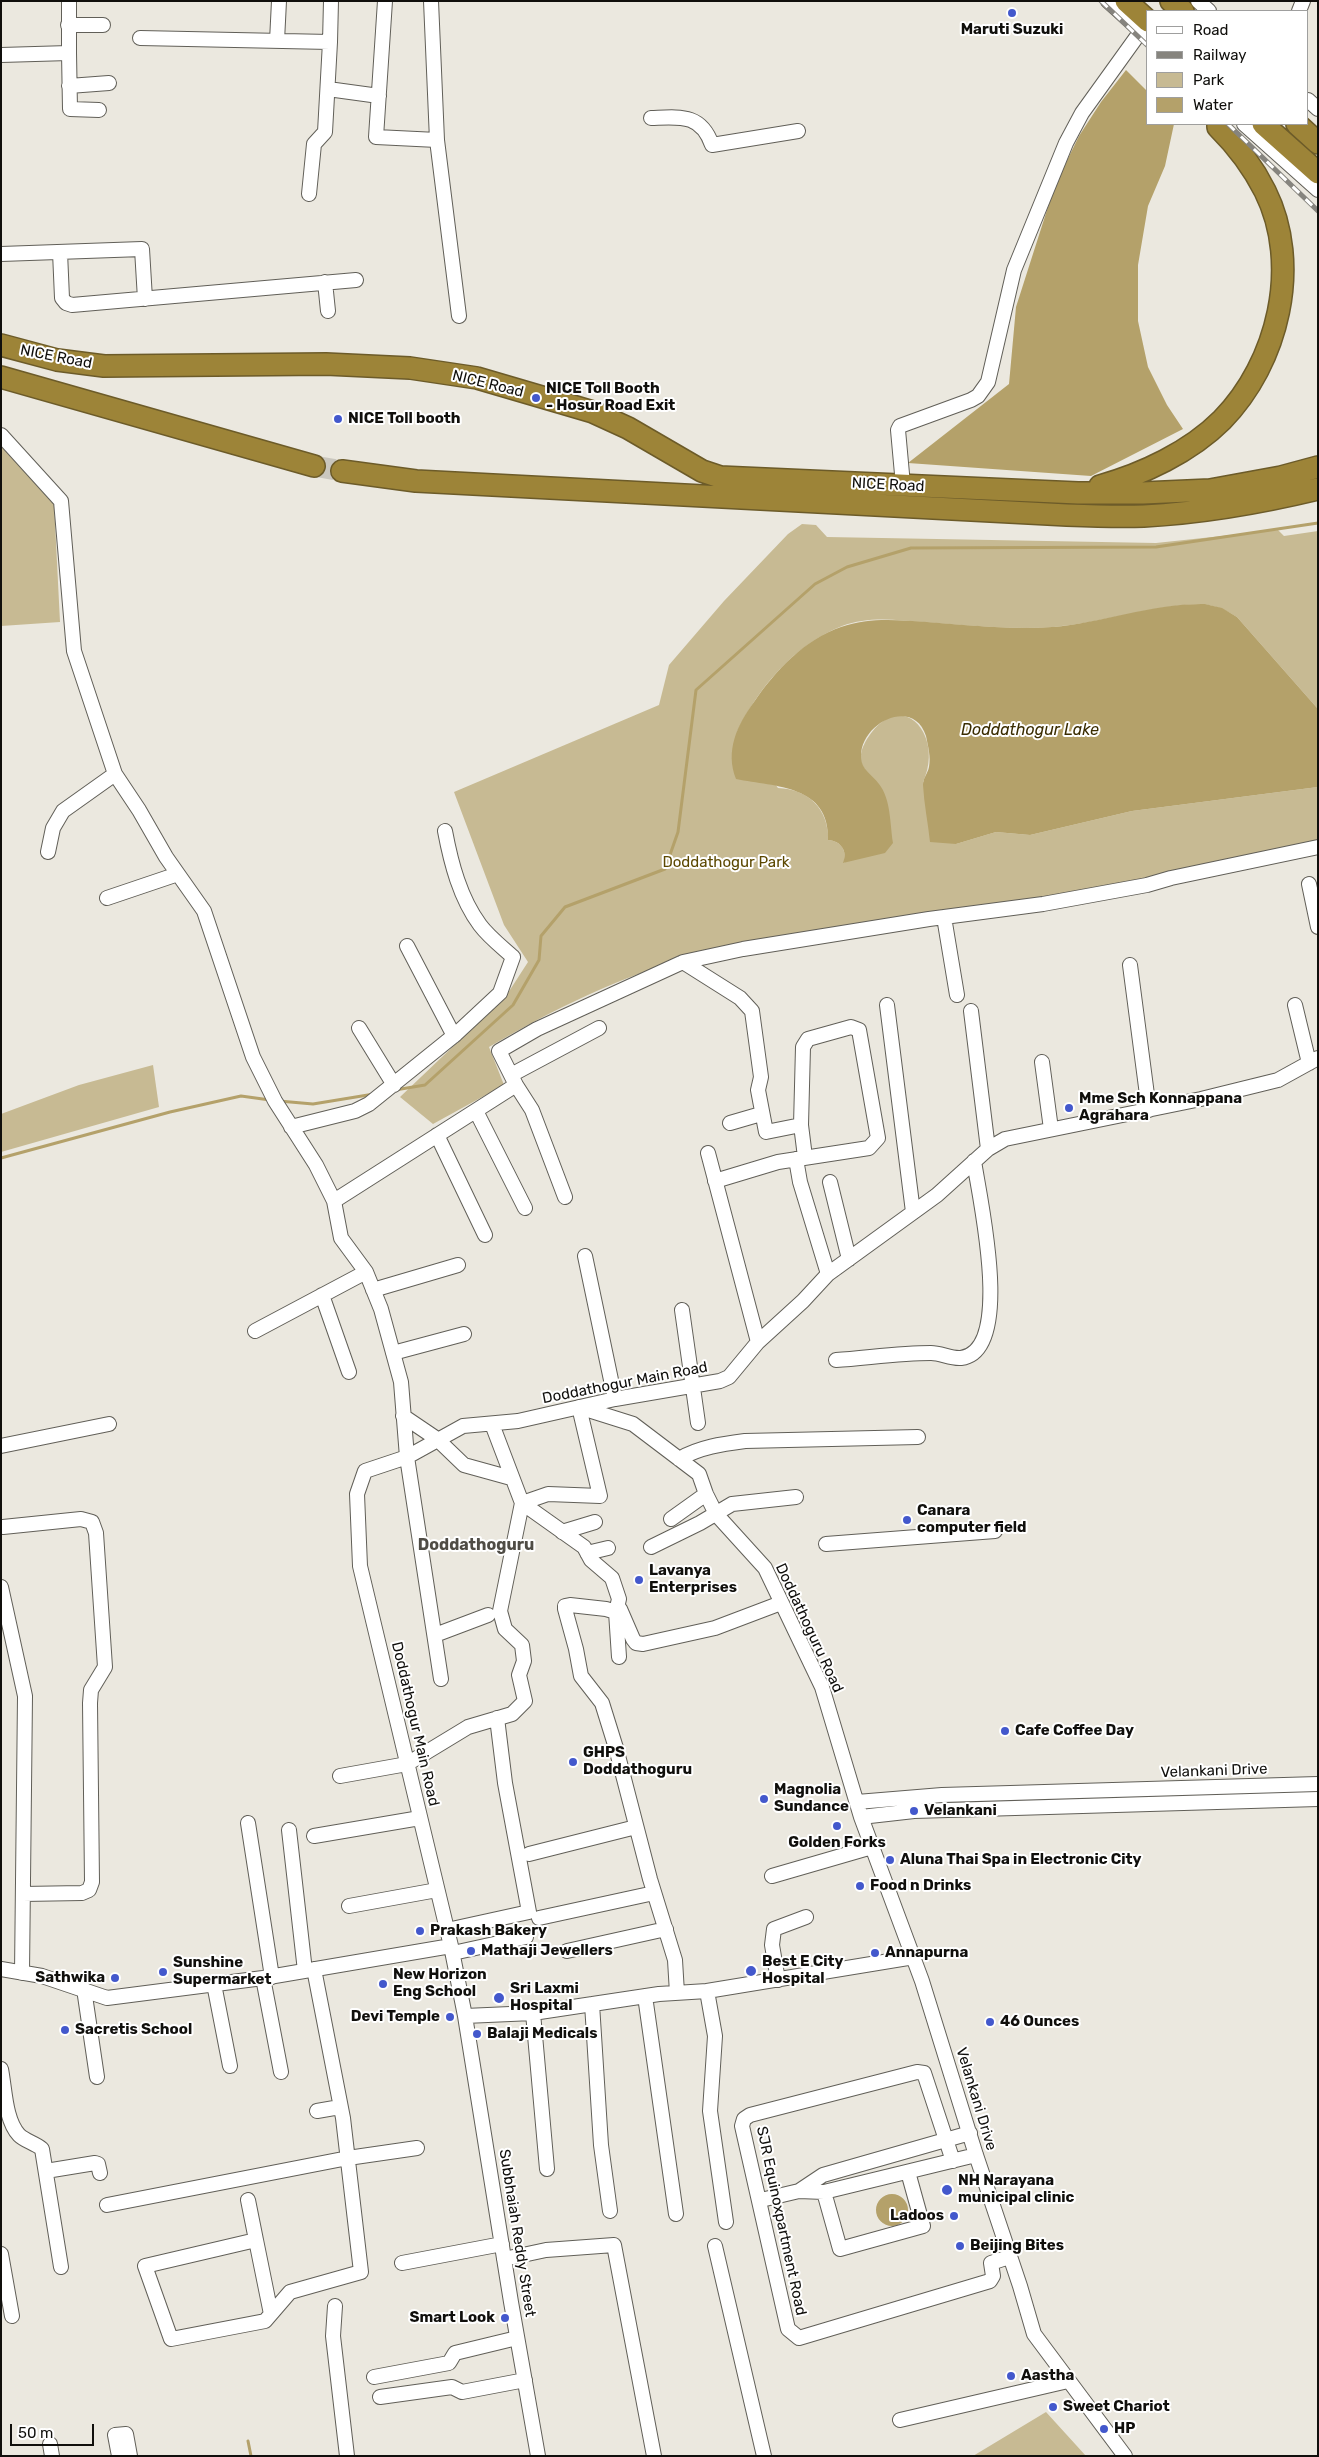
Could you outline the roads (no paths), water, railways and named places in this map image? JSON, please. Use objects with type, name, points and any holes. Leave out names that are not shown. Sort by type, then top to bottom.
[{"type":"highway","points":[[1126,1],[1146,30]]},
{"type":"highway","points":[[1141,1],[1151,10]]},
{"type":"highway","points":[[1161,1],[1171,10]]},
{"type":"highway","points":[[1171,1],[1182,10]]},
{"type":"highway","points":[[1264,125],[1318,173]]},
{"type":"highway","points":[[1279,125],[1318,159]]},
{"type":"highway","points":[[1298,125],[1318,143]]},
{"type":"highway","points":[[1078,493],[1121,480],[1148,469],[1204,435],[1222,420],[1239,399],[1254,377],[1267,351],[1276,322],[1283,282],[1282,256],[1277,226],[1266,192],[1246,159],[1218,126]]},
{"type":"highway","name":"NICE Road","points":[[1,345],[57,360],[104,366],[326,364],[410,368],[478,378],[593,412],[628,428],[710,475],[903,486],[1078,493],[1143,493],[1210,490],[1281,477],[1318,467]]},
{"type":"highway","name":"NICE Road","points":[[1,377],[314,466]]},
{"type":"highway","name":"NICE Road","points":[[342,471],[416,481],[1067,515],[1142,516],[1179,514],[1285,497]]},
{"type":"highway","points":[[1285,497],[1318,489]]},
{"type":"highway","points":[[1285,497],[1318,498]]},
{"type":"street","points":[[69,1],[70,109],[99,110]]},
{"type":"street","points":[[277,41],[279,1]]},
{"type":"street","points":[[309,194],[314,144],[325,132],[331,1]]},
{"type":"street","points":[[385,1],[376,137],[437,140]]},
{"type":"street","points":[[431,1],[437,140],[459,316]]},
{"type":"street","points":[[903,486],[898,430],[900,426],[971,400],[984,389],[991,371],[1003,310],[1014,270],[1057,162],[1082,113],[1146,30],[1108,1]]},
{"type":"street","points":[[1198,1],[1209,10]]},
{"type":"street","points":[[68,25],[103,25]]},
{"type":"street","points":[[140,38],[330,42]]},
{"type":"street","points":[[1,55],[69,53]]},
{"type":"street","points":[[69,86],[109,83]]},
{"type":"street","points":[[328,89],[379,96]]},
{"type":"street","points":[[651,118],[682,117],[699,122],[708,134],[712,145],[798,131]]},
{"type":"street","points":[[1245,125],[1318,190]]},
{"type":"street","points":[[1,254],[142,249],[145,299]]},
{"type":"street","points":[[60,252],[62,298],[66,303],[72,305],[356,280]]},
{"type":"street","points":[[325,282],[328,311]]},
{"type":"street","points":[[1,434],[61,501],[74,651],[115,774],[140,810],[178,874],[204,911],[253,1057],[274,1101],[316,1165],[334,1201],[341,1238],[366,1272],[382,1309],[401,1382],[404,1438],[441,1679]]},
{"type":"street","points":[[48,852],[53,828],[63,810],[115,774]]},
{"type":"street","points":[[291,1127],[355,1110],[369,1104],[454,1036],[500,993],[512,957],[480,925],[469,907],[450,860],[445,831]]},
{"type":"street","points":[[565,1197],[532,1110],[513,1080],[499,1051],[537,1028],[683,962],[743,949],[944,917],[1043,904],[1147,885],[1171,878],[1318,847]]},
{"type":"street","points":[[107,898],[178,874]]},
{"type":"street","points":[[1309,884],[1318,927]]},
{"type":"street","points":[[944,917],[956,995]]},
{"type":"street","points":[[407,946],[454,1036]]},
{"type":"street","points":[[683,962],[740,998],[752,1011],[761,1077],[758,1090],[761,1114],[766,1132],[801,1125]]},
{"type":"street","points":[[1130,965],[1149,1110]]},
{"type":"street","points":[[887,1005],[913,1212]]},
{"type":"street","points":[[1295,1005],[1313,1060]]},
{"type":"street","points":[[972,1011],[988,1149]]},
{"type":"street","points":[[715,1181],[778,1162],[801,1158],[869,1148],[878,1138],[859,1030],[851,1027],[808,1039],[803,1047],[801,1158],[800,1182],[828,1274]]},
{"type":"street","points":[[359,1028],[394,1085]]},
{"type":"street","points":[[334,1201],[476,1111],[513,1080],[599,1028]]},
{"type":"street","name":"Doddathogur Main Road","points":[[452,1950],[360,1566],[357,1494],[365,1471],[407,1457],[463,1426],[518,1421],[616,1398],[693,1387],[729,1377],[758,1342],[803,1301],[828,1274],[937,1195],[988,1149],[1004,1139],[1149,1110],[1278,1080],[1313,1060]]},
{"type":"street","points":[[1042,1062],[1051,1130]]},
{"type":"street","points":[[476,1111],[525,1208]]},
{"type":"street","points":[[730,1123],[761,1114]]},
{"type":"street","points":[[437,1135],[485,1235]]},
{"type":"street","points":[[708,1153],[758,1342]]},
{"type":"street","points":[[836,1360],[931,1353],[961,1358],[977,1350],[982,1343],[992,1286],[974,1161]]},
{"type":"street","points":[[830,1182],[849,1259]]},
{"type":"street","points":[[585,1256],[616,1398]]},
{"type":"street","points":[[374,1290],[458,1265]]},
{"type":"street","points":[[255,1331],[366,1272]]},
{"type":"street","points":[[322,1295],[349,1372]]},
{"type":"street","points":[[682,1310],[698,1422]]},
{"type":"street","points":[[393,1353],[464,1334]]},
{"type":"street","points":[[522,1503],[548,1494],[600,1496],[579,1407]]},
{"type":"street","name":"Doddathoguru Road","points":[[579,1407],[633,1424],[699,1474],[716,1514],[765,1568],[822,1687],[857,1802]]},
{"type":"street","points":[[403,1416],[437,1439],[464,1465],[511,1478]]},
{"type":"street","points":[[1,1446],[109,1424]]},
{"type":"street","points":[[492,1424],[522,1503],[584,1547],[591,1560],[612,1578],[617,1587],[619,1657]]},
{"type":"street","points":[[679,1459],[692,1452],[709,1447],[745,1441],[918,1437]]},
{"type":"street","points":[[671,1519],[706,1494]]},
{"type":"street","points":[[651,1547],[732,1504],[796,1497]]},
{"type":"street","points":[[340,1776],[407,1764],[468,1727],[512,1714],[525,1701],[519,1675],[524,1660],[522,1645],[505,1629],[500,1611],[522,1503]]},
{"type":"street","points":[[2,1526],[81,1519],[92,1522],[96,1532],[105,1667],[91,1690],[90,1703],[92,1882],[89,1890],[82,1893],[23,1894]]},
{"type":"street","points":[[562,1532],[594,1522]]},
{"type":"street","points":[[826,1544],[995,1532]]},
{"type":"street","points":[[588,1553],[608,1548]]},
{"type":"street","points":[[2,1593],[25,1696],[22,1973]]},
{"type":"street","points":[[618,1609],[633,1639],[636,1643],[643,1644],[716,1628],[781,1604]]},
{"type":"street","points":[[618,1609],[565,1606],[581,1676],[602,1703],[654,1893],[675,1960],[677,1993]]},
{"type":"street","points":[[435,1635],[488,1615]]},
{"type":"street","points":[[448,1930],[529,1912],[505,1783],[497,1718]]},
{"type":"street","name":"Velankani Drive","points":[[1125,2456],[1034,2334],[914,1957],[857,1802],[942,1796],[1318,1784]]},
{"type":"street","name":"Velankani Drive","points":[[861,1817],[914,1811],[1318,1799]]},
{"type":"street","points":[[314,1836],[420,1818]]},
{"type":"street","points":[[248,1823],[281,2072]]},
{"type":"street","points":[[529,1854],[636,1827]]},
{"type":"street","points":[[256,2240],[145,2266],[171,2339],[265,2321],[290,2292],[361,2272],[340,2107],[310,1970],[289,1830]]},
{"type":"street","points":[[772,1876],[872,1847]]},
{"type":"street","points":[[349,1906],[437,1890]]},
{"type":"street","points":[[539,1918],[654,1893]]},
{"type":"street","points":[[778,1980],[772,1945],[774,1929],[806,1917]]},
{"type":"street","points":[[567,1952],[666,1929]]},
{"type":"street","points":[[1,1969],[42,1976],[107,1998],[268,1978],[526,1937]]},
{"type":"street","name":"Subbhaiah Reddy Street","points":[[452,1950],[465,2016],[538,2456]]},
{"type":"street","points":[[465,2016],[534,2013],[645,1996],[707,1992],[914,1957]]},
{"type":"street","points":[[214,1984],[230,2066]]},
{"type":"street","points":[[84,1989],[97,2077]]},
{"type":"street","points":[[707,1992],[715,2036],[710,2111],[726,2222]]},
{"type":"street","points":[[645,1996],[676,2214]]},
{"type":"street","points":[[592,2004],[601,2145],[610,2211]]},
{"type":"street","points":[[534,2013],[547,2169]]},
{"type":"street","points":[[1,2069],[12,2126],[21,2137],[34,2142],[42,2149],[62,2267]]},
{"type":"street","name":"SJR Equinoxpartment Road","points":[[946,2140],[924,2073],[917,2072],[744,2118],[742,2126],[761,2200],[788,2329],[799,2338],[990,2281],[993,2276],[991,2263],[1010,2257]]},
{"type":"street","points":[[318,2111],[340,2107]]},
{"type":"street","points":[[800,2191],[823,2175],[970,2133]]},
{"type":"street","points":[[946,2140],[953,2162]]},
{"type":"street","points":[[107,2204],[348,2158],[417,2148]]},
{"type":"street","points":[[761,2200],[800,2191],[824,2192],[976,2155]]},
{"type":"street","points":[[878,2158],[883,2178]]},
{"type":"street","points":[[46,2170],[95,2163],[98,2164],[100,2173]]},
{"type":"street","points":[[824,2192],[840,2249],[923,2226],[908,2172]]},
{"type":"street","points":[[248,2200],[271,2314]]},
{"type":"street","points":[[402,2262],[502,2244]]},
{"type":"street","points":[[504,2259],[546,2250],[614,2245],[654,2456]]},
{"type":"street","points":[[716,2246],[764,2456]]},
{"type":"street","points":[[1,2254],[12,2316]]},
{"type":"street","points":[[335,2306],[333,2336],[347,2456]]},
{"type":"street","points":[[374,2377],[449,2363],[455,2354],[517,2338]]},
{"type":"street","points":[[380,2397],[452,2387],[462,2392],[525,2380]]},
{"type":"street","points":[[900,2420],[1068,2381]]},
{"type":"street","points":[[118,2456],[116,2435],[126,2434],[130,2456]]},
{"type":"water","points":[[1126,70],[1146,90],[1146,125],[1174,125],[1165,166],[1148,206],[1138,265],[1138,321],[1148,367],[1167,405],[1183,429],[1091,476],[908,463],[1009,384],[1016,307],[1055,185],[1079,136],[1101,102]]},
{"type":"water","name":"Doddathogur Lake","points":[[1205,604],[1222,608],[1237,617],[1318,709],[1318,787],[1132,811],[1030,835],[996,832],[956,844],[930,842],[923,785],[930,763],[926,736],[920,724],[911,718],[900,716],[878,724],[869,733],[863,744],[861,756],[863,765],[879,784],[886,797],[893,843],[885,853],[843,863],[845,854],[842,847],[837,842],[828,840],[826,822],[820,808],[810,799],[798,792],[783,787],[736,779],[732,758],[734,739],[742,720],[762,690],[781,668],[803,648],[815,639],[841,627],[862,622],[884,620],[1005,628],[1052,627],[1090,622],[1147,610]]},
{"type":"water","points":[[892,2194],[898,2195],[903,2199],[907,2204],[907,2216],[903,2221],[898,2225],[892,2226],[886,2225],[881,2221],[877,2216],[876,2210],[877,2204],[881,2199],[886,2195]]},
{"type":"waterway","points":[[395,1090],[425,1085],[513,1005],[539,960],[541,936],[565,907],[665,869],[678,832],[696,690],[815,584],[847,567],[911,548],[1156,547],[1318,523]]},
{"type":"waterway","points":[[279,1101],[313,1104],[374,1094]]},
{"type":"waterway","points":[[1,1158],[170,1112],[241,1096],[270,1100]]},
{"type":"waterway","points":[[248,2441],[251,2456]]},
{"type":"tunnel","points":[[314,466],[342,471]]},
{"type":"railway","points":[[1101,1],[1146,44]]},
{"type":"railway","points":[[1229,125],[1318,211]]},
{"type":"place","name":"Maruti Suzuki","points":[[1012,13]]},
{"type":"place","name":"NICE Toll Booth - Hosur Road Exit","points":[[536,398]]},
{"type":"place","name":"NICE Toll booth","points":[[338,419]]},
{"type":"place","name":"Mme Sch Konnappana Agrahara","points":[[1069,1108]]},
{"type":"place","name":"Canara computer field","points":[[907,1520]]},
{"type":"place","name":"Lavanya Enterprises","points":[[639,1580]]},
{"type":"place","name":"Cafe Coffee Day","points":[[1005,1731]]},
{"type":"place","name":"GHPS Doddathoguru","points":[[573,1762]]},
{"type":"place","name":"Magnolia Sundance","points":[[764,1799]]},
{"type":"place","name":"Velankani","points":[[914,1811]]},
{"type":"place","name":"Golden Forks","points":[[837,1826]]},
{"type":"place","name":"Aluna Thai Spa in Electronic City","points":[[890,1860]]},
{"type":"place","name":"Food n Drinks","points":[[860,1886]]},
{"type":"place","name":"Prakash Bakery","points":[[420,1931]]},
{"type":"place","name":"Mathaji Jewellers","points":[[471,1951]]},
{"type":"place","name":"Annapurna","points":[[875,1953]]},
{"type":"place","name":"Best E City Hospital","points":[[751,1971]]},
{"type":"place","name":"Sunshine Supermarket","points":[[163,1972]]},
{"type":"place","name":"Sathwika","points":[[115,1978]]},
{"type":"place","name":"New Horizon Eng School","points":[[383,1984]]},
{"type":"place","name":"Sri Laxmi Hospital","points":[[499,1998]]},
{"type":"place","name":"Devi Temple","points":[[450,2017]]},
{"type":"place","name":"46 Ounces","points":[[990,2022]]},
{"type":"place","name":"Sacretis School","points":[[65,2030]]},
{"type":"place","name":"Balaji Medicals","points":[[477,2034]]},
{"type":"place","name":"NH Narayana municipal clinic","points":[[947,2190]]},
{"type":"place","name":"Ladoos","points":[[954,2216]]},
{"type":"place","name":"Beijing Bites","points":[[960,2246]]},
{"type":"place","name":"Smart Look","points":[[505,2318]]},
{"type":"place","name":"Aastha","points":[[1011,2376]]},
{"type":"place","name":"Sweet Chariot","points":[[1053,2407]]},
{"type":"place","name":"HP","points":[[1104,2429]]},
{"type":"district","name":"Doddathoguru","points":[[476,1545]]},
{"type":"park label","name":"Doddathogur Park","points":[[726,863]]}]
